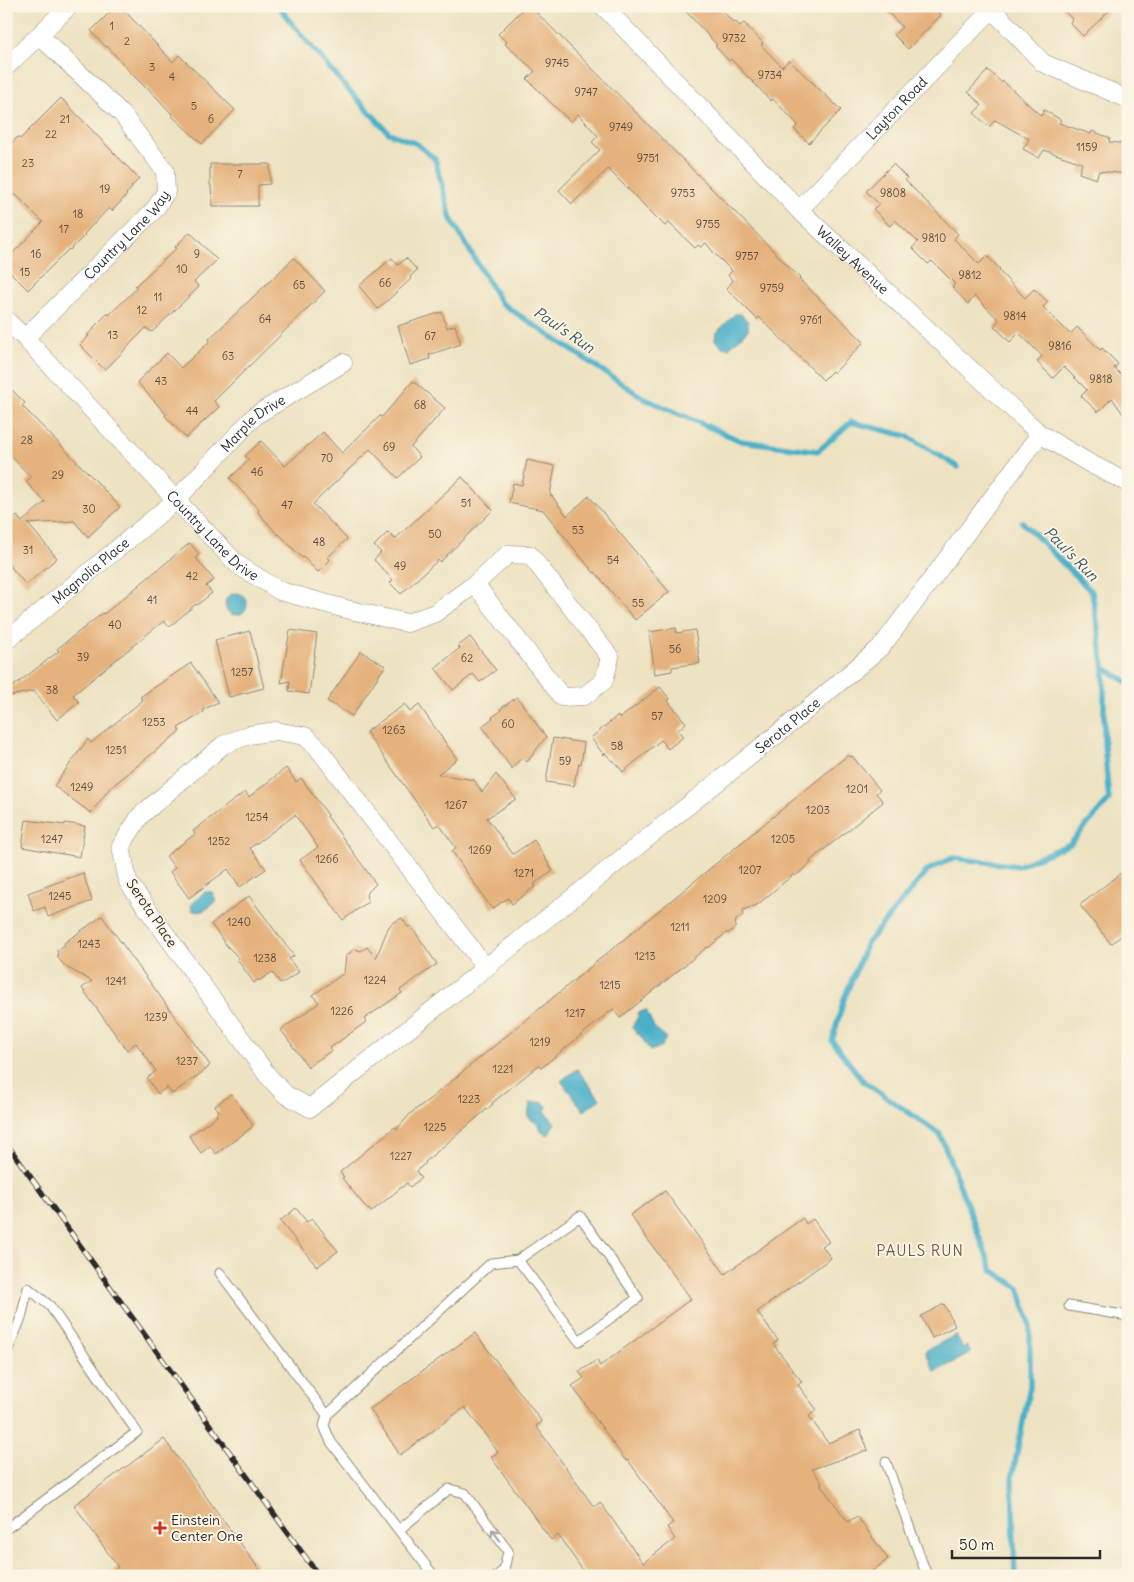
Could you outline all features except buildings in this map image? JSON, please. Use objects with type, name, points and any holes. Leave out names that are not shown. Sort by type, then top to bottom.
[{"type":"street","points":[[6,67],[69,6]]},
{"type":"street","name":"Walley Avenue","points":[[603,6],[799,210],[1040,434],[1128,483]]},
{"type":"street","points":[[992,7],[1043,63],[1128,99]]},
{"type":"street","name":"Layton Road","points":[[799,210],[992,7]]},
{"type":"street","name":"Country Lane Way","points":[[25,338],[155,209],[166,192],[165,171],[122,114],[40,36]]},
{"type":"street","name":"Country Lane Drive","points":[[6,320],[238,565],[280,591],[407,623],[435,613],[476,584],[508,554],[530,555],[610,657],[604,681],[584,696],[562,697],[476,584]]},
{"type":"street","name":"Marple Drive","points":[[176,500],[256,415],[343,363]]},
{"type":"street","name":"Serota Place","points":[[486,968],[317,747],[305,736],[276,731],[249,735],[223,745],[140,816],[121,846],[128,882],[268,1076],[285,1094],[310,1108],[486,968],[787,726],[882,646],[1040,434]]},
{"type":"street","name":"Magnolia Place","points":[[6,641],[176,500]]},
{"type":"lane","points":[[434,1576],[331,1442],[324,1426],[327,1415],[490,1263],[518,1260],[580,1216],[638,1298],[579,1341],[518,1260]]},
{"type":"lane","points":[[220,1273],[327,1415]]},
{"type":"lane","points":[[6,1354],[21,1318],[28,1288],[50,1306],[137,1432],[6,1530]]},
{"type":"lane","points":[[1069,1306],[1128,1316]]},
{"type":"lane","points":[[886,1462],[926,1576]]},
{"type":"lane","points":[[400,1530],[449,1490],[465,1493],[508,1551],[504,1570],[497,1576]]},
{"type":"shaded area","points":[[6,1235],[22,1259],[23,1290],[20,1308],[6,1348]]},
{"type":"water","points":[[735,314],[741,314],[748,321],[748,330],[729,348],[722,347],[715,340],[716,333]]},
{"type":"water","points":[[236,593],[244,596],[247,604],[244,612],[236,615],[228,612],[225,604],[228,596]]},
{"type":"water","points":[[205,892],[212,892],[215,901],[204,910],[198,912],[192,910],[191,904]]},
{"type":"water","points":[[646,1010],[655,1029],[666,1038],[661,1047],[650,1051],[632,1027],[638,1017],[638,1013]]},
{"type":"water","points":[[577,1069],[600,1099],[584,1111],[561,1081]]},
{"type":"water","points":[[543,1102],[547,1106],[545,1111],[555,1123],[548,1135],[541,1131],[539,1125],[528,1117],[530,1103]]},
{"type":"water","points":[[956,1335],[963,1348],[967,1346],[971,1353],[935,1372],[925,1351]]},
{"type":"waterway","name":"Paul's Run","points":[[279,6],[345,86],[389,133],[417,144],[435,159],[451,219],[501,303],[645,399],[741,441],[818,451],[851,422],[907,436],[958,467]]},
{"type":"waterway","points":[[1015,1576],[1012,1478],[1030,1386],[1030,1323],[1019,1288],[992,1270],[940,1134],[863,1081],[832,1041],[844,999],[867,943],[928,870],[953,858],[1018,866],[1070,844],[1109,800],[1104,743],[1104,668],[1092,592],[1022,522]]},
{"type":"waterway","points":[[1104,668],[1128,682]]},
{"type":"railway","points":[[6,1143],[319,1576]]},
{"type":"place","name":"Einstein Center One","points":[[160,1528]]},
{"type":"district","name":"PAULS RUN","points":[[920,1251]]}]
